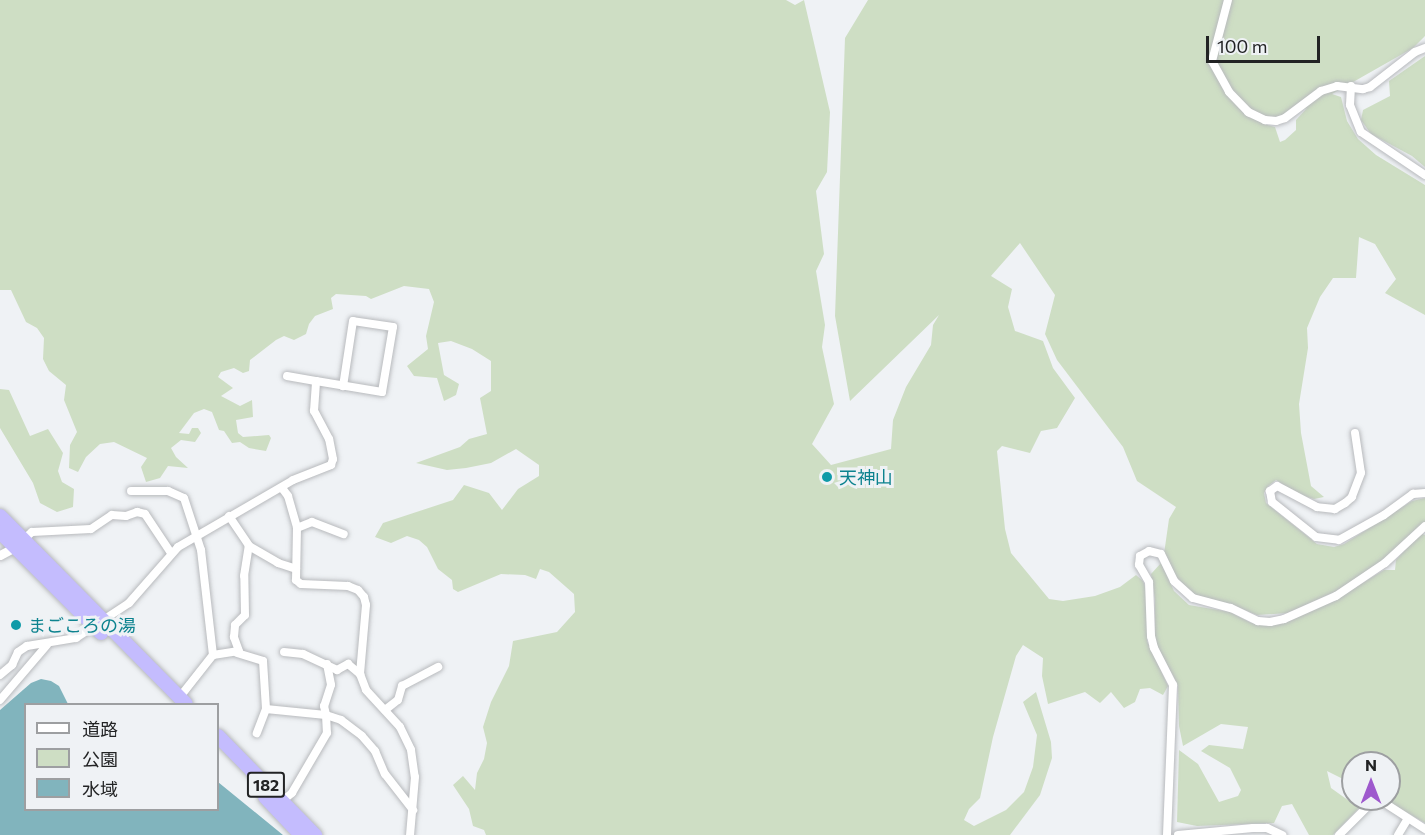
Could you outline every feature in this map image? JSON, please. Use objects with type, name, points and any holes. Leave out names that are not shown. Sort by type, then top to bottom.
[{"type":"highway","points":[[0,516],[19,544],[179,702]]},
{"type":"highway","points":[[0,532],[19,544]]},
{"type":"highway","name":"182","points":[[219,737],[315,835]]},
{"type":"highway","name":"182","points":[[219,750],[301,835]]},
{"type":"street","points":[[1228,0],[1212,61],[1225,87],[1248,112],[1256,117],[1276,121],[1285,118],[1321,91],[1337,86],[1363,89],[1370,87],[1415,52],[1425,48]]},
{"type":"street","points":[[1351,86],[1350,105],[1361,132],[1425,175]]},
{"type":"street","points":[[287,376],[343,386],[382,392],[393,327],[353,321],[343,386]]},
{"type":"street","points":[[0,675],[12,664],[18,652],[27,646],[47,645],[76,638],[138,595],[171,552],[195,536],[293,480],[331,465],[333,459],[325,428],[314,411],[316,381]]},
{"type":"street","points":[[1355,433],[1360,473],[1355,490],[1344,503],[1335,509],[1326,509],[1277,486],[1270,491],[1272,502],[1316,537],[1339,540],[1384,515],[1413,494],[1425,493]]},
{"type":"street","points":[[282,488],[288,496],[299,540],[296,580],[302,584],[348,586],[358,590],[366,605],[360,674],[366,690],[400,727],[411,750],[415,777],[410,835]]},
{"type":"street","points":[[131,491],[168,491],[184,498],[204,563],[213,655],[179,702]]},
{"type":"street","points":[[0,555],[19,544],[32,532],[91,529],[112,515],[126,516],[137,512],[145,514],[171,552]]},
{"type":"street","points":[[229,516],[249,546],[278,563],[296,569]]},
{"type":"street","points":[[297,528],[312,522],[344,534]]},
{"type":"street","points":[[1167,835],[1173,685],[1154,648],[1151,636],[1149,582],[1139,565],[1140,556],[1149,551],[1161,554],[1174,580],[1193,598],[1231,608],[1258,621],[1270,622],[1284,619],[1336,596],[1385,563],[1425,526]]},
{"type":"street","points":[[237,653],[240,646],[234,637],[235,625],[244,615],[244,576],[249,546]]},
{"type":"street","points":[[0,700],[47,645]]},
{"type":"street","points":[[284,652],[303,654],[337,670],[348,664],[360,674]]},
{"type":"street","points":[[213,655],[237,653],[263,661],[266,709],[257,733]]},
{"type":"street","points":[[282,801],[292,793],[327,733],[324,705],[331,685],[327,664]]},
{"type":"street","points":[[385,710],[398,700],[402,686],[438,667]]},
{"type":"street","points":[[266,709],[326,715],[341,720],[362,736],[375,751],[385,774],[413,810]]},
{"type":"street","points":[[1339,835],[1374,800],[1386,804],[1407,820],[1425,829]]},
{"type":"street","points":[[1398,835],[1407,820]]},
{"type":"street","points":[[1178,835],[1267,828],[1282,835]]},
{"type":"green space","points":[[0,0],[786,0],[795,5],[804,0],[830,112],[827,172],[816,191],[824,254],[816,271],[825,325],[822,347],[834,404],[812,444],[831,465],[891,449],[893,420],[906,387],[931,345],[933,325],[939,315],[850,401],[835,316],[845,38],[868,0],[1425,0],[1425,36],[1413,48],[1332,94],[1341,97],[1347,121],[1358,139],[1376,155],[1425,185],[1425,315],[1385,293],[1396,279],[1375,244],[1359,237],[1356,278],[1333,278],[1320,297],[1307,328],[1308,348],[1299,404],[1301,433],[1311,486],[1324,497],[1314,499],[1298,494],[1276,480],[1268,486],[1264,493],[1266,503],[1317,544],[1334,547],[1344,544],[1412,501],[1425,498],[1425,522],[1382,561],[1343,588],[1288,613],[1257,615],[1230,604],[1193,596],[1175,577],[1164,554],[1169,519],[1176,507],[1137,481],[1123,447],[1057,360],[1045,334],[1055,295],[1020,243],[991,276],[1012,289],[1008,307],[1015,331],[1043,341],[1053,368],[1075,398],[1057,428],[1041,431],[1030,453],[1002,446],[997,451],[1005,529],[1011,553],[1049,599],[1063,601],[1095,596],[1120,587],[1136,575],[1143,581],[1147,593],[1147,641],[1168,686],[1163,695],[1150,688],[1140,689],[1135,702],[1124,708],[1111,692],[1100,703],[1085,692],[1048,704],[1042,676],[1043,658],[1023,645],[1016,656],[993,737],[980,798],[969,809],[964,820],[974,826],[1006,810],[1024,792],[1033,767],[1037,735],[1023,702],[1036,692],[1051,742],[1052,758],[1040,795],[1010,835],[486,835],[484,830],[473,826],[469,809],[453,785],[463,776],[475,790],[477,773],[484,759],[487,743],[483,727],[491,702],[509,666],[513,641],[557,632],[575,612],[574,594],[549,572],[540,569],[536,579],[525,575],[501,574],[458,592],[453,589],[452,580],[438,569],[427,547],[419,540],[407,536],[391,543],[375,537],[383,523],[453,500],[464,485],[489,493],[502,510],[518,489],[539,476],[539,465],[516,449],[491,463],[466,468],[447,470],[416,463],[460,447],[469,439],[487,434],[480,398],[491,391],[491,361],[472,349],[451,341],[438,343],[444,375],[459,384],[456,395],[444,401],[437,378],[414,376],[407,366],[428,349],[426,336],[434,302],[429,289],[404,286],[371,299],[366,296],[336,294],[331,298],[333,309],[315,316],[306,334],[294,340],[284,336],[276,340],[250,360],[249,371],[243,373],[234,368],[221,372],[218,377],[233,388],[221,396],[240,406],[252,400],[253,417],[236,420],[238,433],[243,437],[269,435],[271,438],[266,451],[249,448],[240,442],[232,443],[224,431],[219,430],[212,412],[204,409],[194,413],[179,433],[189,434],[192,428],[198,428],[201,433],[195,442],[181,440],[171,448],[176,457],[188,468],[168,466],[160,478],[146,482],[141,467],[147,458],[114,442],[100,444],[86,457],[78,472],[69,468],[70,445],[77,432],[64,400],[66,385],[49,371],[43,359],[44,338],[37,328],[26,322],[11,290],[0,290]],"holes":[[[1307,108],[1296,120],[1296,130],[1280,142],[1275,127],[1264,124]]]},
{"type":"green space","points":[[1425,56],[1425,167],[1412,156],[1371,134],[1361,120],[1363,110],[1390,96],[1389,81]]},
{"type":"green space","points":[[0,389],[9,390],[30,436],[48,429],[63,453],[58,471],[62,482],[74,489],[73,507],[57,512],[40,503],[33,483],[0,428]]},
{"type":"green space","points":[[1420,533],[1425,535],[1425,823],[1401,809],[1401,751],[1341,751],[1341,778],[1327,771],[1331,788],[1341,795],[1341,811],[1356,811],[1333,835],[1309,835],[1292,804],[1282,806],[1274,823],[1197,826],[1177,822],[1179,750],[1198,764],[1219,802],[1238,796],[1241,790],[1230,768],[1201,751],[1209,745],[1243,749],[1248,727],[1221,724],[1183,746],[1179,726],[1178,685],[1155,642],[1155,599],[1151,574],[1161,563],[1174,591],[1189,605],[1230,612],[1251,623],[1264,625],[1333,601],[1384,570],[1395,570],[1396,560]]},
{"type":"water","points":[[41,679],[51,681],[59,686],[68,703],[24,703],[24,811],[219,811],[219,783],[283,835],[0,835],[0,710],[31,683]]},
{"type":"place","name":"天神山","points":[[827,477]]},
{"type":"place","name":"まごころの湯","points":[[16,625]]}]
